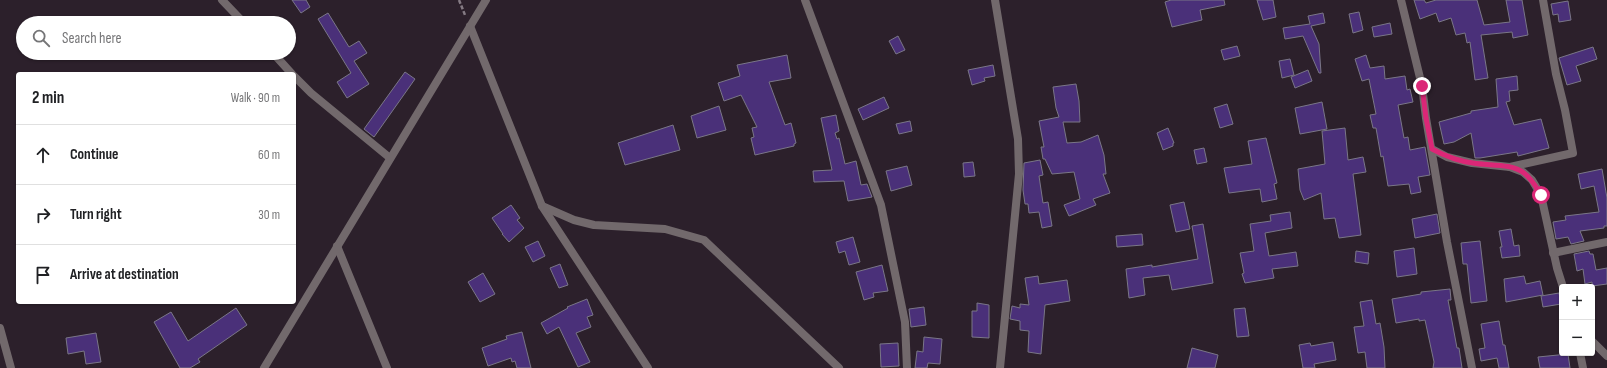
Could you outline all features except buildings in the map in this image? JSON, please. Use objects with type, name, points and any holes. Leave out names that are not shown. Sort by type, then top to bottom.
[{"type":"street","points":[[222,0],[237,16]]},
{"type":"street","points":[[264,368],[486,0]]},
{"type":"street","points":[[805,0],[881,205],[905,322],[907,368]]},
{"type":"street","points":[[995,0],[1018,139],[1019,174],[1000,368]]},
{"type":"street","points":[[1401,0],[1422,86],[1447,242],[1472,368]]},
{"type":"street","points":[[1510,167],[1573,153],[1565,110],[1556,74],[1543,0]]},
{"type":"street","points":[[470,26],[542,206],[648,368]]},
{"type":"street","points":[[279,60],[290,72]]},
{"type":"street","points":[[296,78],[311,94],[390,158]]},
{"type":"street","points":[[1432,149],[1454,159],[1472,163],[1510,167],[1523,172],[1532,180],[1541,195],[1553,253],[1562,284]]},
{"type":"street","points":[[542,206],[574,220],[594,226],[665,229],[704,240],[839,368]]},
{"type":"street","points":[[1553,253],[1607,242]]},
{"type":"street","points":[[337,246],[387,368]]},
{"type":"street","points":[[0,328],[11,368]]},
{"type":"street","points":[[1595,344],[1607,356]]},
{"type":"street","points":[[1581,356],[1583,368]]},
{"type":"path","points":[[459,0],[470,26]]},
{"type":"route","points":[[1422,86],[1432,149],[1447,157],[1472,163],[1510,167],[1523,172],[1532,180],[1541,195]]}]
